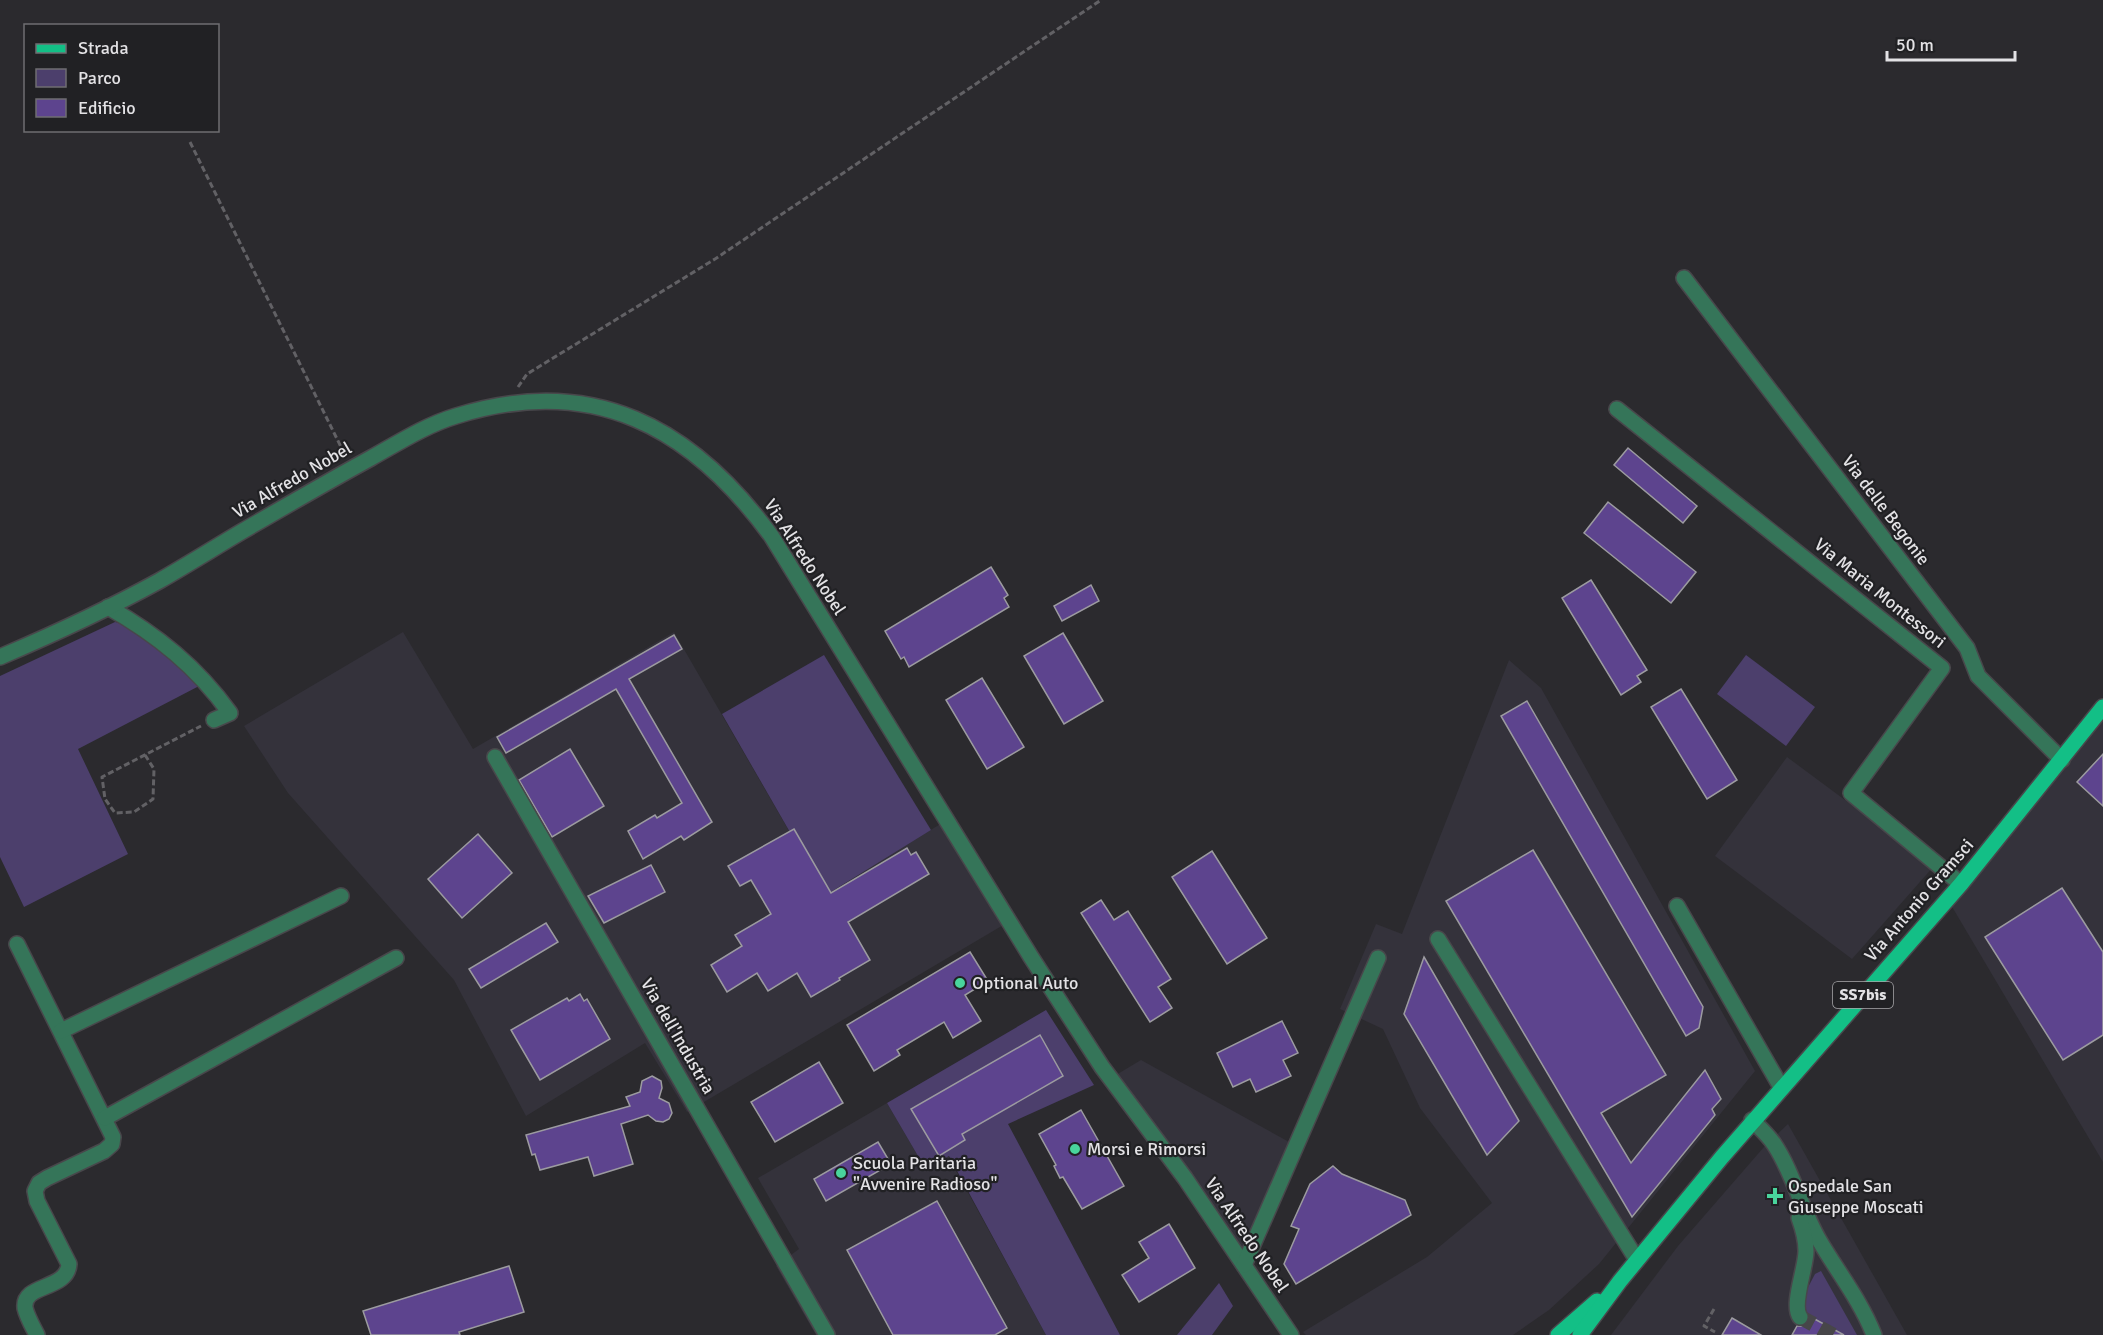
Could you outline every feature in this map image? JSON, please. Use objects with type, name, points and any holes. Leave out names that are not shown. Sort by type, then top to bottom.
[{"type":"main road","name":"Via Antonio Gramsci","points":[[1580,1335],[1620,1281],[1752,1120],[1960,884],[2101,713]]},
{"type":"main road","name":"Via Antonio Gramsci","points":[[1558,1335],[1620,1281]]},
{"type":"street","name":"Via delle Begonie","points":[[1684,278],[1967,648],[1978,676],[2062,760]]},
{"type":"street","name":"Via Alfredo Nobel","points":[[0,657],[64,629],[158,581],[352,468],[414,434],[454,416],[493,406],[534,402],[578,402],[619,412],[658,429],[693,452],[725,480],[750,507],[772,537],[1089,1047],[1185,1178],[1291,1335]]},
{"type":"street","name":"Via Maria Montessori","points":[[1617,409],[1942,668],[1851,793],[1960,884]]},
{"type":"street","points":[[108,607],[141,626],[182,657],[230,713],[214,720]]},
{"type":"street","name":"Via dell'Industria","points":[[495,757],[827,1335]]},
{"type":"street","points":[[61,1031],[340,896]]},
{"type":"street","points":[[1677,906],[1781,1087]]},
{"type":"street","points":[[1438,939],[1637,1260]]},
{"type":"street","points":[[17,944],[113,1137],[112,1144],[104,1151],[46,1178],[35,1191],[37,1201],[69,1264],[68,1272],[63,1278],[29,1294],[25,1301],[26,1310],[37,1335]]},
{"type":"street","points":[[105,1118],[396,958]]},
{"type":"street","points":[[1244,1264],[1378,958]]},
{"type":"street","points":[[1752,1120],[1774,1144],[1788,1169],[1806,1216],[1874,1335]]},
{"type":"street","points":[[1774,1144],[1804,1232],[1806,1252],[1803,1277],[1797,1298],[1797,1313],[1800,1317]]},
{"type":"path","points":[[493,406],[513,393],[527,374],[715,259],[1101,0]]},
{"type":"path","points":[[190,142],[352,468]]},
{"type":"path","points":[[145,755],[154,770],[153,798],[134,812],[115,813],[105,799],[102,777],[145,755],[214,720]]},
{"type":"path","points":[[1714,1309],[1704,1326],[1715,1332]]},
{"type":"shaded area","points":[[403,632],[473,749],[674,632],[826,895],[942,823],[1005,924],[687,1112],[645,1043],[526,1116],[454,980],[288,793],[244,726]]},
{"type":"shaded area","points":[[1509,660],[1541,688],[1755,1071],[1599,1264],[1549,1310],[1513,1335],[1306,1335],[1303,1332],[1427,1257],[1492,1203],[1420,1108],[1383,1029],[1340,1009],[1376,924],[1402,934]]},
{"type":"shaded area","points":[[2103,717],[2103,1162],[1951,905]]},
{"type":"shaded area","points":[[1787,757],[1934,866],[1852,959],[1715,856]]},
{"type":"shaded area","points":[[1141,1060],[1291,1143],[1243,1252],[1116,1075]]},
{"type":"shaded area","points":[[887,1103],[925,1168],[948,1156],[1046,1335],[816,1335],[776,1266],[799,1249],[758,1178]]},
{"type":"shaded area","name":"Ospedale San Giuseppe Moscati","points":[[1788,1124],[1907,1335],[1611,1335],[1678,1246],[1764,1147]]},
{"type":"green space","points":[[115,622],[132,626],[201,685],[78,749],[128,854],[24,907],[0,857],[0,676]]},
{"type":"green space","points":[[824,655],[931,830],[826,895],[722,714]]},
{"type":"green space","points":[[1746,655],[1815,707],[1786,746],[1717,694]]},
{"type":"green space","points":[[1046,1010],[1094,1085],[1008,1124],[1120,1335],[1046,1335],[949,1156],[925,1168],[887,1103]]},
{"type":"green space","points":[[1821,1271],[1857,1335],[1843,1335],[1803,1313],[1804,1295],[1815,1274]]},
{"type":"green space","points":[[1219,1283],[1233,1306],[1212,1335],[1177,1335]]},
{"type":"building","points":[[1628,448],[1697,506],[1683,523],[1614,465]]},
{"type":"building","points":[[1608,502],[1696,572],[1671,603],[1584,533]]},
{"type":"building","points":[[991,567],[1008,595],[1004,598],[1009,607],[909,667],[904,657],[901,659],[885,631]]},
{"type":"building","points":[[1591,580],[1647,670],[1637,676],[1641,682],[1621,695],[1562,598]]},
{"type":"building","points":[[1091,585],[1099,601],[1062,621],[1054,606]]},
{"type":"building","points":[[1063,633],[1103,701],[1064,724],[1024,656]]},
{"type":"building","points":[[674,635],[682,649],[629,679],[712,822],[684,840],[681,836],[643,859],[628,831],[655,815],[657,818],[682,803],[616,689],[506,753],[497,737]]},
{"type":"building","points":[[982,678],[1024,747],[987,769],[946,700]]},
{"type":"building","points":[[1681,689],[1737,780],[1707,799],[1651,707]]},
{"type":"building","points":[[1527,701],[1703,1007],[1699,1028],[1686,1036],[1501,716]]},
{"type":"building","points":[[570,749],[604,806],[552,837],[519,780]]},
{"type":"building","points":[[2103,754],[2103,806],[2077,782]]},
{"type":"building","points":[[794,829],[831,893],[907,848],[911,855],[916,852],[929,874],[848,922],[870,960],[811,997],[797,973],[768,991],[757,973],[727,992],[711,965],[742,946],[735,935],[771,914],[751,880],[740,886],[728,866]]},
{"type":"building","points":[[478,834],[512,873],[462,918],[428,879]]},
{"type":"building","points":[[1533,850],[1666,1075],[1601,1113],[1631,1163],[1705,1070],[1721,1099],[1712,1109],[1715,1115],[1632,1217],[1446,901]]},
{"type":"building","points":[[1212,851],[1267,938],[1227,964],[1172,877]]},
{"type":"building","points":[[651,865],[665,892],[604,923],[588,896]]},
{"type":"building","points":[[2062,888],[2103,952],[2103,1035],[2063,1060],[1985,937]]},
{"type":"building","points":[[1101,900],[1114,920],[1128,911],[1171,979],[1158,987],[1172,1008],[1150,1022],[1081,913]]},
{"type":"building","points":[[546,923],[558,942],[481,988],[469,969]]},
{"type":"building","points":[[970,952],[988,981],[965,995],[981,1021],[953,1038],[944,1022],[897,1050],[900,1055],[874,1071],[847,1025]]},
{"type":"building","points":[[1424,957],[1519,1121],[1487,1155],[1404,1014]]},
{"type":"building","points":[[580,994],[584,1001],[587,999],[610,1039],[540,1080],[511,1030],[567,998],[569,1001]]},
{"type":"building","points":[[1282,1021],[1298,1053],[1283,1060],[1291,1076],[1256,1092],[1250,1079],[1233,1087],[1217,1053]]},
{"type":"building","points":[[1040,1035],[1063,1076],[962,1134],[965,1140],[939,1156],[911,1109]]},
{"type":"building","points":[[819,1062],[843,1103],[775,1142],[751,1102]]},
{"type":"building","points":[[652,1076],[661,1081],[662,1088],[659,1098],[669,1103],[672,1113],[669,1119],[663,1122],[656,1121],[648,1115],[621,1124],[633,1164],[594,1176],[588,1157],[540,1170],[535,1154],[532,1155],[526,1135],[630,1106],[626,1097],[640,1092],[642,1081]]},
{"type":"building","name":"Morsi e Rimorsi","points":[[1081,1110],[1124,1186],[1082,1209],[1063,1177],[1060,1178],[1054,1166],[1056,1165],[1039,1134]]},
{"type":"building","points":[[878,1142],[891,1164],[826,1201],[814,1179]]},
{"type":"building","points":[[1333,1166],[1342,1174],[1405,1200],[1411,1215],[1296,1284],[1284,1264],[1299,1229],[1291,1226],[1310,1184]]},
{"type":"building","points":[[937,1201],[1007,1328],[995,1335],[893,1335],[847,1250]]},
{"type":"building","points":[[1169,1224],[1195,1268],[1139,1302],[1122,1275],[1149,1258],[1139,1242]]},
{"type":"building","points":[[509,1266],[524,1312],[459,1332],[460,1335],[371,1335],[363,1311]]},
{"type":"building","points":[[1809,1316],[1844,1335],[1792,1335],[1797,1326],[1807,1323]]},
{"type":"building","points":[[1732,1318],[1761,1335],[1722,1335]]},
{"type":"tunnel","points":[[1800,1317],[1833,1335]]},
{"type":"place","name":"Optional Auto","points":[[960,983]]},
{"type":"place","name":"Morsi e Rimorsi","points":[[1075,1149]]},
{"type":"place","name":"Scuola Paritaria \"Avvenire Radioso\"","points":[[841,1173]]},
{"type":"place","name":"Ospedale San Giuseppe Moscati","points":[[1775,1196]]}]
